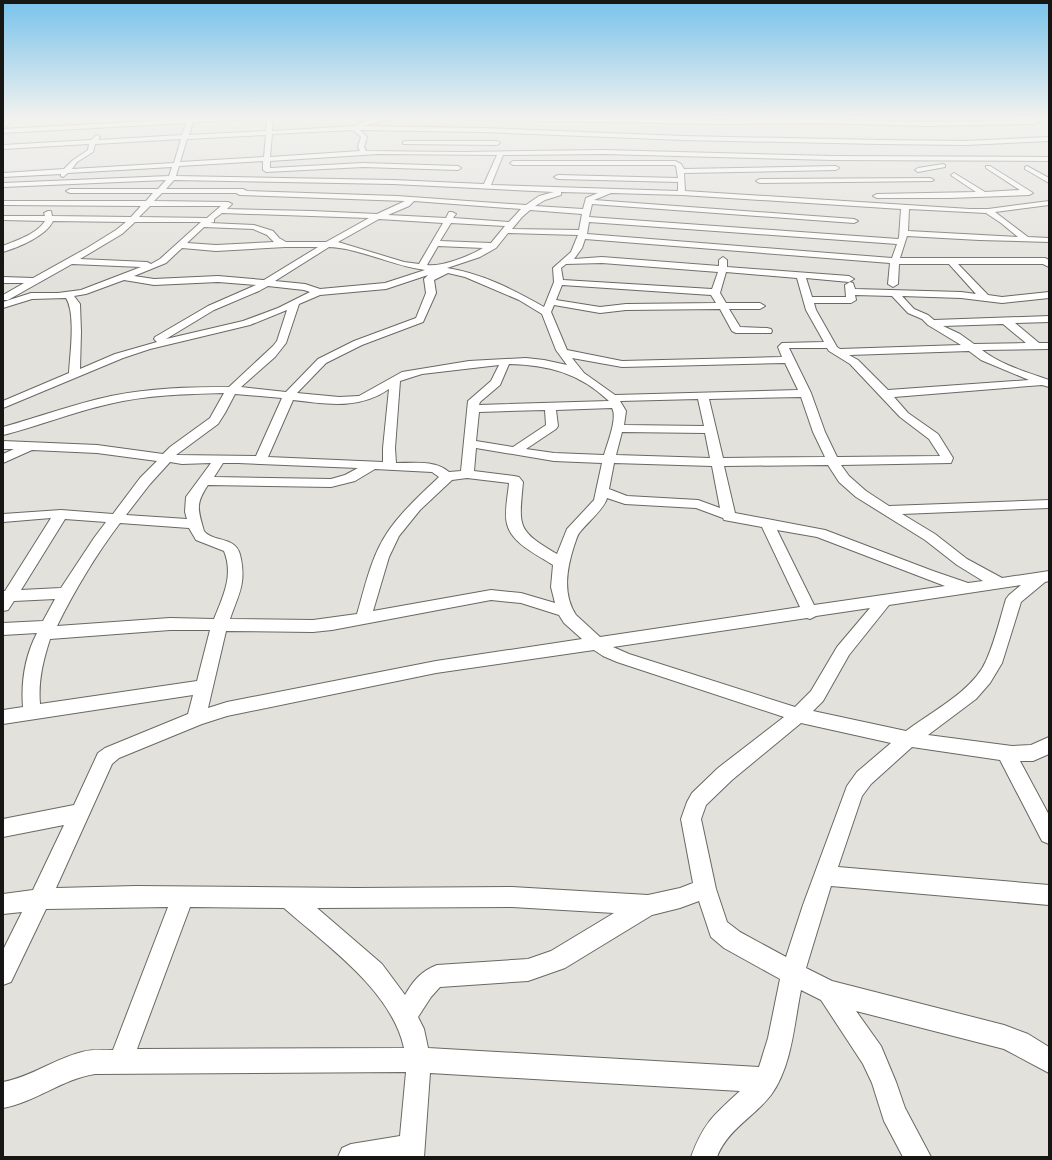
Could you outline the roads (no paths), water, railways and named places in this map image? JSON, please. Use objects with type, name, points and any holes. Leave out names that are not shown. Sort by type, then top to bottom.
[{"type":"street","points":[[3,175],[65,171]]},
{"type":"street","points":[[3,215],[31,203],[52,188],[54,183],[67,171]]},
{"type":"street","points":[[3,300],[116,233],[133,219],[160,191],[172,177],[173,171]]},
{"type":"street","points":[[280,181],[287,171]]},
{"type":"street","points":[[439,171],[453,176],[466,194],[528,208],[634,222],[725,238],[849,268]]},
{"type":"street","points":[[453,176],[455,171]]},
{"type":"street","points":[[487,186],[491,171]]},
{"type":"street","points":[[557,171],[560,190]]},
{"type":"street","points":[[558,177],[622,171]]},
{"type":"street","points":[[619,191],[623,171]]},
{"type":"street","points":[[624,171],[680,180]]},
{"type":"street","points":[[681,171],[680,180],[682,193]]},
{"type":"street","points":[[753,171],[766,191],[766,214],[762,231]]},
{"type":"street","points":[[862,171],[882,206]]},
{"type":"street","points":[[917,171],[970,211]]},
{"type":"street","points":[[994,171],[1048,204]]},
{"type":"street","points":[[1030,171],[1049,181]]},
{"type":"street","points":[[3,185],[172,177],[235,172]]},
{"type":"street","points":[[63,192],[241,192],[412,199],[466,194],[487,186],[560,190],[638,191],[726,196],[766,191],[864,174],[935,184]]},
{"type":"street","points":[[954,174],[983,194]]},
{"type":"street","points":[[172,177],[280,181],[370,181],[453,176]]},
{"type":"street","points":[[3,305],[31,296],[69,295],[83,292],[156,265],[164,261],[181,244],[221,211],[254,180]]},
{"type":"street","points":[[3,405],[108,360],[146,346],[234,327],[274,313],[319,292],[386,286],[477,255],[493,246],[528,208],[542,198],[574,190]]},
{"type":"street","points":[[546,312],[560,282],[557,268],[562,262],[574,254],[580,244],[587,215],[588,202],[594,196],[619,191]]},
{"type":"street","points":[[634,222],[638,191]]},
{"type":"street","points":[[766,191],[855,205],[970,211],[988,211],[1048,204]]},
{"type":"street","points":[[877,196],[949,196],[1027,192]]},
{"type":"street","points":[[421,267],[448,220],[466,194]]},
{"type":"street","points":[[715,292],[723,269],[726,196]]},
{"type":"street","points":[[146,346],[211,308],[267,283],[329,244],[379,216],[406,204],[412,199]]},
{"type":"street","points":[[588,202],[854,221]]},
{"type":"street","points":[[3,203],[228,204]]},
{"type":"street","points":[[48,203],[48,214],[50,219]]},
{"type":"street","points":[[807,300],[851,300],[849,268],[855,205]]},
{"type":"street","points":[[892,284],[895,261],[903,233],[905,208]]},
{"type":"street","points":[[221,211],[379,216],[448,220],[509,228],[583,235],[725,238],[762,231],[901,242]]},
{"type":"street","points":[[988,211],[1004,221],[1046,262]]},
{"type":"street","points":[[3,218],[133,219],[207,222],[254,227],[270,233],[276,240],[285,244]]},
{"type":"street","points":[[3,249],[40,230],[50,219]]},
{"type":"street","points":[[821,236],[823,219]]},
{"type":"street","points":[[903,233],[1023,240],[1049,240]]},
{"type":"street","points":[[435,243],[493,246]]},
{"type":"street","points":[[181,244],[216,248],[285,244],[329,244],[346,246],[403,264],[468,275],[522,298],[546,312],[564,354],[580,374],[615,401],[620,416],[600,501],[572,532],[561,563],[559,586],[565,611],[570,619],[609,652],[623,658],[798,715],[908,739],[1006,753],[1044,751]]},
{"type":"street","points":[[562,262],[598,260],[800,275],[895,261],[1046,262]]},
{"type":"street","points":[[69,261],[156,265]]},
{"type":"street","points":[[952,262],[986,299]]},
{"type":"street","points":[[260,460],[289,395],[327,357],[358,343],[420,320],[431,293],[430,278],[450,271]]},
{"type":"street","points":[[471,444],[554,457],[609,459],[718,462],[947,460],[934,437],[904,415],[854,362],[833,348],[813,315],[800,275]]},
{"type":"street","points":[[122,277],[154,282],[218,280],[267,283],[305,287],[319,292]]},
{"type":"street","points":[[3,280],[34,281]]},
{"type":"street","points":[[560,282],[715,292]]},
{"type":"street","points":[[715,292],[737,331],[767,331]]},
{"type":"street","points":[[851,292],[954,295],[1011,300],[1049,295]]},
{"type":"street","points":[[895,294],[911,311],[925,317],[932,323],[956,336],[970,348],[993,362],[1046,384]]},
{"type":"street","points":[[69,295],[75,304],[76,332],[74,375]]},
{"type":"street","points":[[32,712],[30,688],[34,665],[47,630],[67,593],[99,541],[138,489],[184,441],[219,416],[232,390],[269,358],[279,346],[295,302]]},
{"type":"street","points":[[550,302],[600,310],[626,307],[760,306]]},
{"type":"street","points":[[932,323],[1049,319]]},
{"type":"street","points":[[1005,320],[1037,347]]},
{"type":"street","points":[[1001,584],[962,562],[930,537],[861,494],[844,479],[833,462],[819,432],[805,394],[784,346],[896,349],[1049,346]]},
{"type":"street","points":[[564,354],[622,364],[790,360]]},
{"type":"street","points":[[467,474],[476,399],[496,383],[505,362]]},
{"type":"street","points":[[3,431],[93,404],[161,392],[232,390],[289,395],[312,400],[358,400],[375,394],[395,380],[407,374],[464,364],[536,362],[559,365],[580,374]]},
{"type":"street","points":[[390,466],[389,448],[395,380]]},
{"type":"street","points":[[885,394],[1046,384]]},
{"type":"street","points":[[474,409],[550,406],[703,396],[805,394]]},
{"type":"street","points":[[703,396],[729,517]]},
{"type":"street","points":[[3,397],[20,399]]},
{"type":"street","points":[[515,451],[552,426],[550,406]]},
{"type":"street","points":[[617,428],[710,430]]},
{"type":"street","points":[[3,444],[97,449],[166,459],[260,460],[436,468],[447,477]]},
{"type":"street","points":[[3,459],[31,446]]},
{"type":"street","points":[[196,719],[220,624],[235,584],[236,574],[232,552],[229,548],[201,537],[197,532],[192,512],[193,497],[220,459]]},
{"type":"street","points":[[205,481],[331,483],[350,478],[374,465]]},
{"type":"street","points":[[363,619],[382,557],[393,535],[415,507],[447,477],[450,476],[467,474],[514,480],[516,482],[514,525],[517,532],[524,539],[561,563]]},
{"type":"street","points":[[602,491],[625,500],[698,504],[729,517],[825,534],[970,589]]},
{"type":"street","points":[[888,510],[1049,504]]},
{"type":"street","points":[[3,518],[43,514],[61,514],[195,524]]},
{"type":"street","points":[[5,599],[61,514]]},
{"type":"street","points":[[768,524],[810,613]]},
{"type":"street","points":[[3,974],[40,899],[104,759],[112,753],[196,719],[227,709],[436,667],[810,613],[886,600],[1045,577]]},
{"type":"street","points":[[704,1157],[706,1148],[718,1129],[756,1092],[769,1075],[777,1048],[793,974],[854,792],[864,778],[908,739],[970,694],[984,678],[994,663],[1014,599],[1045,577]]},
{"type":"street","points":[[5,599],[67,593]]},
{"type":"street","points":[[3,629],[47,630],[139,625],[220,624],[305,626],[332,624],[363,619],[491,594],[521,598],[565,611]]},
{"type":"street","points":[[886,600],[843,650],[817,696],[798,715],[725,774],[700,799],[694,808],[692,819],[705,889],[719,929],[732,940],[829,992],[1004,1037],[1019,1043],[1049,1061]]},
{"type":"street","points":[[3,717],[204,687]]},
{"type":"street","points":[[1006,753],[1049,835]]},
{"type":"street","points":[[3,828],[80,813]]},
{"type":"street","points":[[826,876],[1049,895]]},
{"type":"street","points":[[3,904],[40,899],[183,896],[289,898],[512,897],[648,905],[680,898],[705,889]]},
{"type":"street","points":[[121,1061],[183,896]]},
{"type":"street","points":[[289,898],[374,972],[392,996],[412,1028],[419,1060],[411,1152],[351,1157]]},
{"type":"street","points":[[405,1018],[427,983],[432,978],[437,976],[528,970],[557,960],[648,905]]},
{"type":"street","points":[[829,992],[872,1055],[884,1082],[893,1112],[906,1139],[918,1157]]},
{"type":"street","points":[[3,1095],[24,1091],[81,1063],[121,1061],[419,1060],[765,1080]]}]
